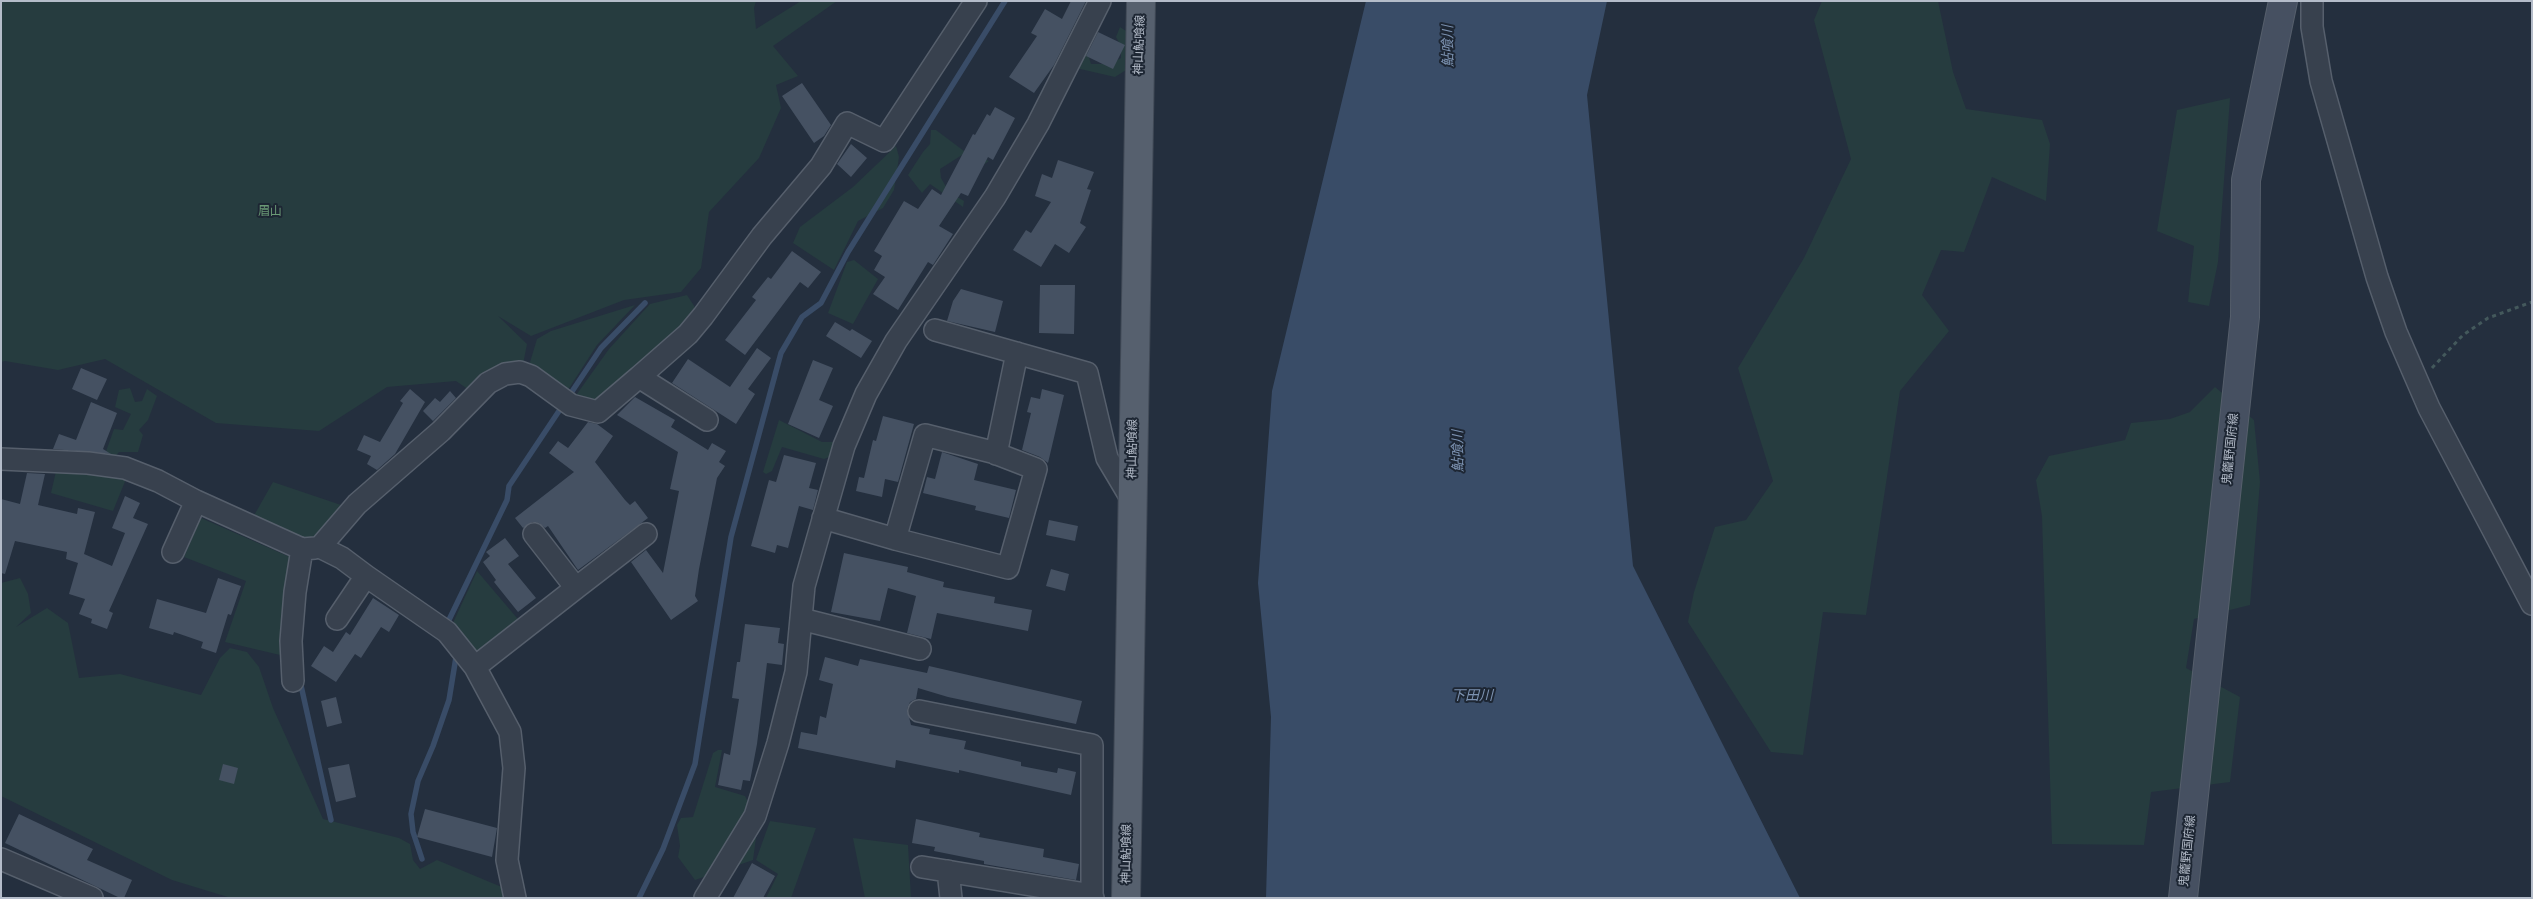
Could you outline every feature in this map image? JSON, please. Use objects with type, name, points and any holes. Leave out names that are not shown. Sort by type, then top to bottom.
[{"type":"main road","name":"神山鮎喰線","points":[[1126,898],[1141,1]]},
{"type":"main road","name":"鬼籠野国府線","points":[[2183,898],[2245,317],[2246,180],[2282,1]]},
{"type":"street","points":[[293,681],[291,641],[295,592],[311,548],[357,504],[441,431],[488,383],[505,374],[520,372],[531,376],[572,405],[598,412],[688,334],[762,236],[821,166],[847,123],[884,141],[976,1]]},
{"type":"street","points":[[705,898],[755,816],[788,711],[796,672],[804,586],[844,446],[866,394],[896,341],[995,197],[1038,124],[1100,1]]},
{"type":"street","points":[[2312,1],[2312,27],[2321,80],[2377,277],[2396,332],[2419,385],[2532,604]]},
{"type":"street","points":[[935,330],[1087,373],[1106,458],[1132,500]]},
{"type":"street","points":[[996,454],[1017,353]]},
{"type":"street","points":[[639,377],[707,420]]},
{"type":"street","points":[[823,518],[895,538],[1008,568],[1036,469],[996,454],[925,435],[895,538]]},
{"type":"street","points":[[1,459],[88,463],[125,468],[158,481],[196,501],[311,548],[342,558],[447,632],[475,668],[510,732],[514,768],[507,860],[515,898]]},
{"type":"street","points":[[172,552],[196,501]]},
{"type":"street","points":[[534,534],[576,588]]},
{"type":"street","points":[[475,668],[646,534]]},
{"type":"street","points":[[337,619],[366,576]]},
{"type":"street","points":[[801,619],[920,649]]},
{"type":"street","points":[[919,711],[1092,745],[1092,896],[922,867]]},
{"type":"street","points":[[1,859],[92,898]]},
{"type":"street","points":[[948,872],[951,898]]},
{"type":"path","points":[[2419,385],[2436,362],[2463,335],[2488,318],[2532,302]]},
{"type":"green space","name":"眉山","points":[[1,1],[756,1],[754,8],[756,29],[801,1],[837,1],[773,46],[798,76],[776,85],[781,108],[759,158],[709,212],[701,268],[681,292],[624,300],[531,336],[498,316],[527,344],[523,364],[472,392],[456,381],[387,387],[319,431],[216,423],[105,359],[58,370],[5,361],[1,362]]},
{"type":"green space","points":[[1822,1],[1938,1],[1953,72],[1966,109],[2042,120],[2050,144],[2046,201],[1992,177],[1964,252],[1941,250],[1922,295],[1949,331],[1900,391],[1866,615],[1823,612],[1803,755],[1771,752],[1688,622],[1694,592],[1715,527],[1746,520],[1773,481],[1738,368],[1804,258],[1851,159],[1814,20]]},
{"type":"green space","points":[[1120,27],[1129,33],[1131,46],[1126,70],[1115,77],[1076,68],[1082,52],[1087,51],[1091,64],[1110,64],[1121,58],[1121,46],[1116,37]]},
{"type":"green space","points":[[2230,98],[2218,262],[2209,306],[2188,302],[2194,246],[2157,231],[2177,110]]},
{"type":"green space","points":[[931,130],[936,130],[964,151],[989,161],[983,165],[962,155],[940,169],[941,178],[949,192],[964,201],[963,207],[930,184],[922,193],[908,175],[930,144]]},
{"type":"green space","points":[[896,146],[899,157],[894,190],[883,208],[858,221],[834,270],[793,243],[800,227],[853,187]]},
{"type":"green space","points":[[854,260],[878,279],[853,324],[828,313],[847,262]]},
{"type":"green space","points":[[687,295],[698,312],[593,403],[574,398],[609,349],[650,304]]},
{"type":"green space","points":[[635,305],[597,345],[566,393],[528,369],[537,339],[551,331]]},
{"type":"green space","points":[[2215,387],[2254,420],[2260,482],[2250,605],[2194,619],[2186,668],[2240,697],[2230,782],[2151,792],[2144,845],[2052,844],[2042,516],[2036,480],[2049,456],[2125,440],[2131,423],[2170,419],[2190,412]]},
{"type":"green space","points":[[130,388],[135,402],[142,401],[147,389],[157,396],[148,420],[139,430],[143,435],[138,452],[119,452],[113,459],[104,457],[114,429],[123,430],[131,414],[115,407],[119,390]]},
{"type":"green space","points":[[779,420],[822,442],[834,442],[829,457],[824,459],[782,447],[772,471],[766,474],[763,472]]},
{"type":"green space","points":[[57,467],[126,479],[113,511],[51,493]]},
{"type":"green space","points":[[273,482],[344,506],[319,538],[310,540],[252,519]]},
{"type":"green space","points":[[201,518],[292,558],[280,655],[225,642],[246,581],[184,557]]},
{"type":"green space","points":[[477,571],[517,618],[519,625],[482,654],[475,653],[452,625]]},
{"type":"green space","points":[[20,578],[28,594],[31,613],[16,627],[47,608],[68,623],[79,678],[120,674],[201,695],[220,658],[230,648],[247,652],[259,667],[273,708],[323,819],[399,838],[410,844],[413,860],[420,869],[437,860],[504,888],[504,898],[231,898],[172,880],[1,796],[1,583]]},
{"type":"green space","points":[[722,750],[715,787],[745,796],[758,823],[753,860],[695,880],[678,857],[680,846],[677,825],[681,818],[693,817],[713,753]]},
{"type":"green space","points":[[770,821],[816,828],[791,898],[766,898],[778,874],[756,860]]},
{"type":"green space","points":[[853,838],[908,845],[911,898],[865,898]]},
{"type":"water","name":"下田川","points":[[1366,1],[1607,1],[1587,95],[1633,566],[1800,898],[1266,898],[1271,717],[1258,583],[1272,391]]},
{"type":"building","points":[[1071,1],[1086,1],[1054,65],[1034,93],[1009,77],[1037,36],[1031,33],[1045,9],[1062,19]]},
{"type":"building","points":[[1098,32],[1125,45],[1113,69],[1086,56]]},
{"type":"building","points":[[802,83],[831,125],[824,136],[814,143],[782,96]]},
{"type":"building","points":[[995,107],[1015,118],[993,160],[988,157],[968,196],[961,193],[939,226],[953,234],[933,265],[928,262],[898,310],[873,294],[885,277],[874,270],[882,256],[874,251],[904,201],[918,209],[932,189],[941,195],[973,134],[975,135],[987,114],[990,116]]},
{"type":"building","points":[[851,144],[867,158],[851,177],[837,164]]},
{"type":"building","points":[[1058,160],[1094,172],[1087,189],[1091,190],[1080,223],[1086,227],[1069,253],[1055,244],[1041,267],[1013,250],[1026,230],[1031,233],[1051,202],[1035,196],[1042,174],[1052,178]]},
{"type":"building","points":[[792,251],[821,272],[808,288],[800,282],[745,355],[725,340],[756,300],[752,297],[768,277],[771,279]]},
{"type":"building","points":[[1040,285],[1075,285],[1074,334],[1039,333]]},
{"type":"building","points":[[961,289],[1003,301],[995,332],[947,321],[953,301]]},
{"type":"building","points":[[835,322],[850,331],[852,329],[872,341],[861,358],[826,336]]},
{"type":"building","points":[[757,348],[771,358],[748,389],[755,394],[736,424],[672,383],[688,359],[730,387]]},
{"type":"building","points":[[813,360],[833,368],[819,400],[833,406],[819,438],[788,424]]},
{"type":"building","points":[[81,368],[107,379],[97,400],[72,389]]},
{"type":"building","points":[[410,389],[425,402],[395,454],[377,470],[367,464],[371,456],[357,450],[364,435],[380,442],[403,403],[400,401]]},
{"type":"building","points":[[1042,389],[1064,395],[1048,463],[1040,457],[1022,450],[1031,413],[1027,412],[1031,397],[1040,399]]},
{"type":"building","points":[[450,391],[456,398],[433,421],[423,411],[435,398],[440,402]]},
{"type":"building","points":[[635,397],[675,420],[671,427],[708,450],[712,443],[726,451],[719,462],[725,466],[717,478],[699,569],[695,596],[698,601],[671,620],[631,562],[646,550],[663,573],[679,491],[670,489],[678,452],[617,415]]},
{"type":"building","points":[[91,402],[117,413],[103,449],[111,454],[53,449],[59,434],[76,440]]},
{"type":"building","points":[[883,416],[914,424],[898,482],[885,479],[882,497],[856,491],[859,477],[864,478],[873,440],[876,441]]},
{"type":"building","points":[[588,422],[597,424],[613,436],[595,462],[625,500],[630,505],[635,501],[648,518],[578,570],[548,526],[545,528],[539,523],[533,522],[523,528],[515,518],[574,472],[549,453],[558,441],[568,448]]},
{"type":"building","points":[[942,452],[978,464],[974,480],[1016,490],[1009,518],[975,510],[976,506],[923,493],[927,477],[935,479]]},
{"type":"building","points":[[784,455],[816,463],[809,488],[818,490],[813,510],[799,506],[788,548],[777,545],[775,553],[751,546],[769,480],[776,482]]},
{"type":"building","points":[[27,473],[45,474],[38,505],[77,514],[78,508],[95,512],[84,554],[112,566],[125,533],[112,528],[125,496],[140,503],[133,518],[148,524],[109,611],[113,613],[107,629],[91,623],[92,619],[79,614],[85,599],[69,594],[78,563],[66,559],[67,552],[15,541],[5,574],[1,573],[1,499],[20,504]]},
{"type":"building","points":[[1049,520],[1078,526],[1075,541],[1046,535]]},
{"type":"building","points":[[505,538],[519,556],[508,564],[536,598],[518,612],[494,582],[496,580],[483,562],[490,556],[486,552]]},
{"type":"building","points":[[844,553],[908,567],[907,572],[944,582],[943,587],[995,597],[994,603],[1032,610],[1028,631],[937,613],[931,639],[907,633],[916,596],[888,588],[880,621],[831,612]]},
{"type":"building","points":[[1051,569],[1069,574],[1065,591],[1046,586]]},
{"type":"building","points":[[218,578],[241,586],[231,615],[228,614],[216,653],[201,648],[203,642],[174,632],[173,635],[149,628],[157,599],[206,613]]},
{"type":"building","points":[[373,598],[399,615],[389,632],[381,627],[361,658],[355,654],[336,682],[311,666],[324,646],[333,652],[346,632],[350,635]]},
{"type":"building","points":[[745,624],[780,628],[778,643],[784,644],[782,665],[767,663],[757,744],[750,781],[743,780],[741,790],[718,785],[724,753],[730,755],[739,699],[732,698],[737,662],[740,662]]},
{"type":"building","points":[[825,657],[858,666],[860,659],[927,673],[929,666],[1082,701],[1076,724],[948,697],[918,688],[916,699],[910,702],[907,709],[911,725],[930,729],[929,734],[966,741],[964,749],[1021,762],[1021,766],[1057,773],[1058,768],[1076,772],[1071,795],[959,770],[959,773],[896,760],[895,768],[798,748],[801,732],[817,735],[820,716],[826,718],[833,684],[819,680]]},
{"type":"building","points":[[336,697],[342,723],[327,727],[321,701]]},
{"type":"building","points":[[223,764],[238,768],[234,784],[219,780]]},
{"type":"building","points":[[349,764],[356,797],[336,802],[328,768]]},
{"type":"building","points":[[425,809],[497,828],[492,857],[417,837]]},
{"type":"building","points":[[19,814],[93,849],[87,860],[132,880],[124,898],[120,898],[5,843]]},
{"type":"building","points":[[916,819],[980,833],[979,837],[1044,849],[1043,857],[1079,864],[1076,880],[984,864],[984,861],[934,851],[935,847],[912,843]]},
{"type":"building","points":[[752,863],[775,876],[763,898],[733,898]]},
{"type":"waterway","points":[[639,898],[663,849],[695,764],[731,537],[781,353],[802,317],[821,303],[848,252],[1005,1]]},
{"type":"waterway","points":[[446,626],[507,500],[509,486],[601,348],[645,303]]},
{"type":"waterway","points":[[422,859],[413,832],[411,814],[418,781],[449,700],[456,657],[453,654]]},
{"type":"waterway","points":[[300,681],[331,820]]},
{"type":"water label","name":"鮎喰川","points":[[1449,46]]},
{"type":"water label","name":"鮎喰川","points":[[1459,451]]}]
